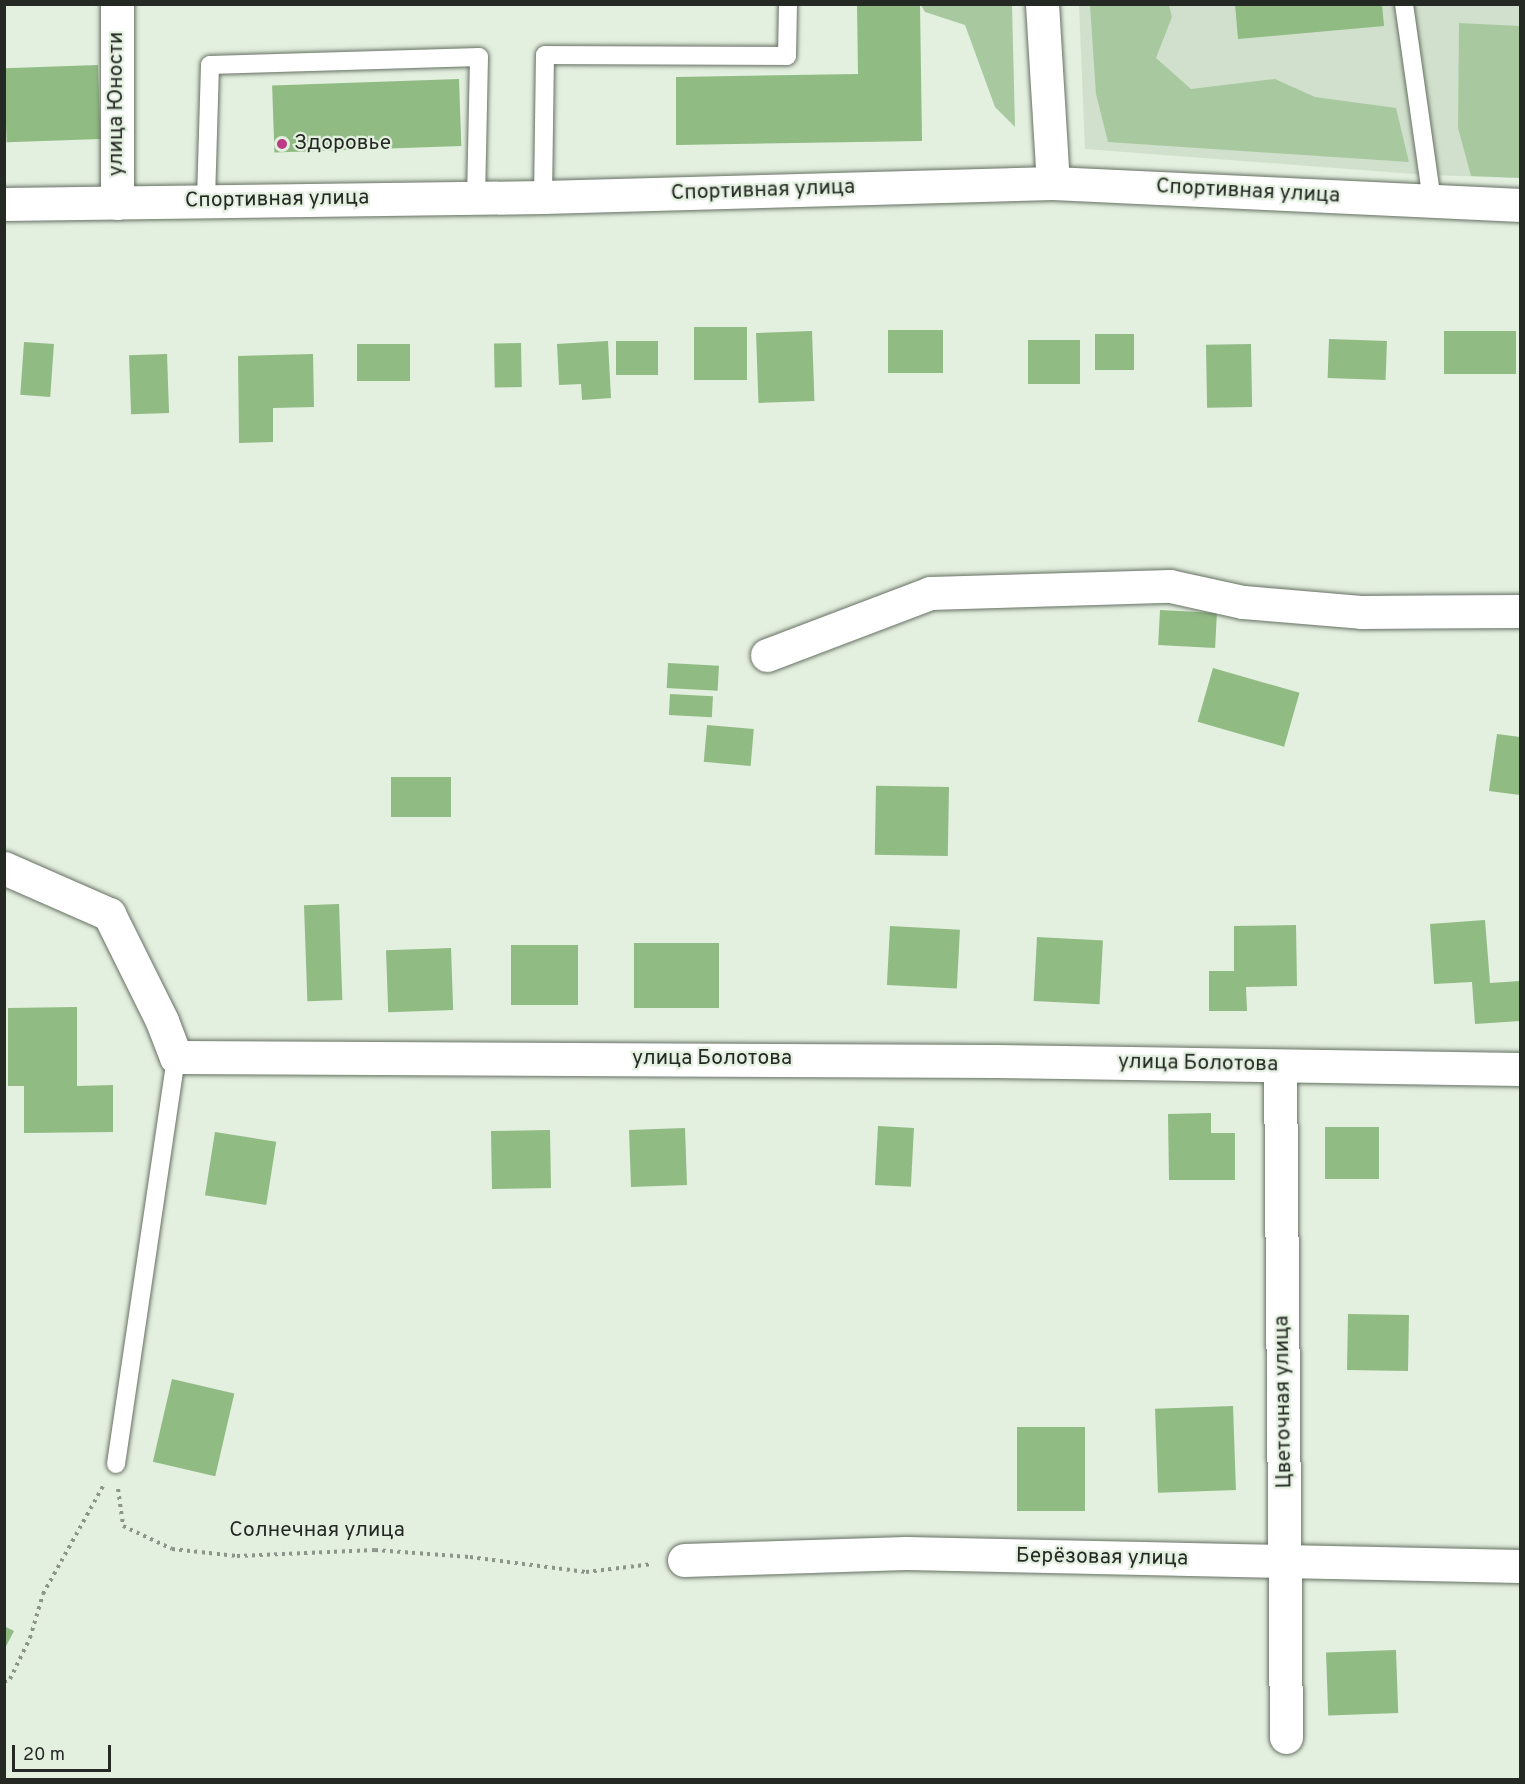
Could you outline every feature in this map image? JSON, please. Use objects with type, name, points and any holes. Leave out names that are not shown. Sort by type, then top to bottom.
[{"type":"street","name":"улица Юности","points":[[117,4],[117,203]]},
{"type":"street","points":[[1042,4],[1053,183]]},
{"type":"street","name":"Спортивная улица","points":[[4,204],[543,197],[1053,183],[1521,205]]},
{"type":"street","points":[[767,655],[930,593],[1170,586],[1243,602],[1361,612],[1521,611]]},
{"type":"street","points":[[4,868],[109,914],[162,1021],[176,1057]]},
{"type":"street","name":"улица Болотова","points":[[176,1057],[984,1060],[1521,1069]]},
{"type":"street","name":"Цветочная улица","points":[[1280,1066],[1286,1737]]},
{"type":"street","name":"Берёзовая улица","points":[[684,1560],[906,1553],[1286,1563],[1521,1566]]},
{"type":"lane","points":[[543,197],[545,55],[787,57],[788,4]]},
{"type":"lane","points":[[1404,4],[1432,201]]},
{"type":"lane","points":[[206,200],[210,65],[479,57],[476,197]]},
{"type":"lane","points":[[116,1464],[176,1057]]},
{"type":"path","name":"Солнечная улица","points":[[116,1464],[123,1526],[172,1550],[237,1556],[375,1550],[470,1557],[586,1572],[684,1560]]},
{"type":"path","points":[[4,1682],[10,1679],[30,1638],[43,1594],[116,1464]]},
{"type":"shaded area","points":[[1079,5],[1520,5],[1520,178],[1427,175],[1085,149]]},
{"type":"green space","points":[[921,5],[1012,5],[1015,127],[995,107],[965,25],[925,12]]},
{"type":"green space","points":[[1090,5],[1169,5],[1172,17],[1156,58],[1191,89],[1275,79],[1315,97],[1396,108],[1409,162],[1108,142],[1096,94]]},
{"type":"green space","points":[[1459,23],[1520,26],[1520,178],[1471,176],[1458,128]]},
{"type":"building","points":[[857,4],[920,4],[922,141],[676,145],[676,77],[858,74]]},
{"type":"building","points":[[1235,4],[1382,4],[1384,26],[1238,39]]},
{"type":"building","points":[[98,65],[101,139],[7,142],[4,68]]},
{"type":"building","points":[[459,79],[461,146],[274,152],[272,86]]},
{"type":"building","points":[[694,327],[747,327],[747,380],[694,380]]},
{"type":"building","points":[[888,330],[943,330],[943,373],[888,373]]},
{"type":"building","points":[[812,331],[814,401],[758,403],[756,333]]},
{"type":"building","points":[[1444,331],[1516,331],[1516,374],[1444,374]]},
{"type":"building","points":[[1095,334],[1134,334],[1134,370],[1095,370]]},
{"type":"building","points":[[1329,339],[1387,341],[1386,380],[1328,378]]},
{"type":"building","points":[[1028,340],[1080,340],[1080,384],[1028,384]]},
{"type":"building","points":[[608,341],[611,398],[582,400],[581,384],[559,385],[557,344]]},
{"type":"building","points":[[616,341],[658,341],[658,375],[616,375]]},
{"type":"building","points":[[24,342],[54,344],[50,397],[20,395]]},
{"type":"building","points":[[494,343],[521,343],[522,387],[495,387]]},
{"type":"building","points":[[357,344],[410,344],[410,381],[357,381]]},
{"type":"building","points":[[1251,344],[1252,407],[1207,408],[1206,345]]},
{"type":"building","points":[[167,354],[169,413],[131,414],[129,355]]},
{"type":"building","points":[[313,354],[314,407],[273,408],[273,442],[239,443],[238,356]]},
{"type":"building","points":[[1160,610],[1217,613],[1215,648],[1158,645]]},
{"type":"building","points":[[668,663],[719,666],[718,691],[667,688]]},
{"type":"building","points":[[1213,668],[1300,693],[1284,747],[1198,722]]},
{"type":"building","points":[[670,694],[713,696],[712,717],[669,715]]},
{"type":"building","points":[[707,725],[754,729],[751,766],[704,762]]},
{"type":"building","points":[[1497,734],[1520,737],[1520,795],[1489,791]]},
{"type":"building","points":[[391,777],[451,777],[451,817],[391,817]]},
{"type":"building","points":[[876,786],[949,787],[948,856],[875,855]]},
{"type":"building","points":[[339,904],[342,1000],[307,1001],[304,905]]},
{"type":"building","points":[[1485,920],[1490,983],[1520,981],[1520,1021],[1475,1024],[1472,982],[1434,984],[1430,924]]},
{"type":"building","points":[[1296,925],[1297,986],[1246,987],[1247,1011],[1209,1011],[1209,971],[1234,971],[1234,926]]},
{"type":"building","points":[[890,926],[960,930],[957,989],[887,985]]},
{"type":"building","points":[[1037,937],[1103,940],[1100,1004],[1034,1001]]},
{"type":"building","points":[[634,943],[719,943],[719,1008],[634,1008]]},
{"type":"building","points":[[511,945],[578,945],[578,1005],[511,1005]]},
{"type":"building","points":[[451,948],[453,1010],[388,1012],[386,950]]},
{"type":"building","points":[[77,1007],[77,1086],[113,1085],[113,1132],[24,1133],[24,1086],[8,1086],[8,1008]]},
{"type":"building","points":[[1211,1113],[1211,1133],[1235,1133],[1235,1180],[1169,1180],[1168,1114]]},
{"type":"building","points":[[878,1126],[914,1128],[911,1187],[875,1185]]},
{"type":"building","points":[[1325,1127],[1379,1127],[1379,1179],[1325,1179]]},
{"type":"building","points":[[685,1128],[687,1185],[631,1187],[629,1130]]},
{"type":"building","points":[[550,1130],[551,1188],[492,1189],[491,1131]]},
{"type":"building","points":[[215,1132],[276,1142],[266,1205],[205,1195]]},
{"type":"building","points":[[1348,1314],[1409,1315],[1408,1371],[1347,1370]]},
{"type":"building","points":[[172,1379],[234,1393],[215,1476],[153,1462]]},
{"type":"building","points":[[1233,1406],[1236,1490],[1158,1493],[1155,1409]]},
{"type":"building","points":[[1017,1427],[1085,1427],[1085,1511],[1017,1511]]},
{"type":"building","points":[[4,1626],[14,1631],[4,1650]]},
{"type":"building","points":[[1396,1650],[1398,1713],[1328,1715],[1326,1652]]},
{"type":"place","name":"Здоровье","points":[[282,144]]}]
